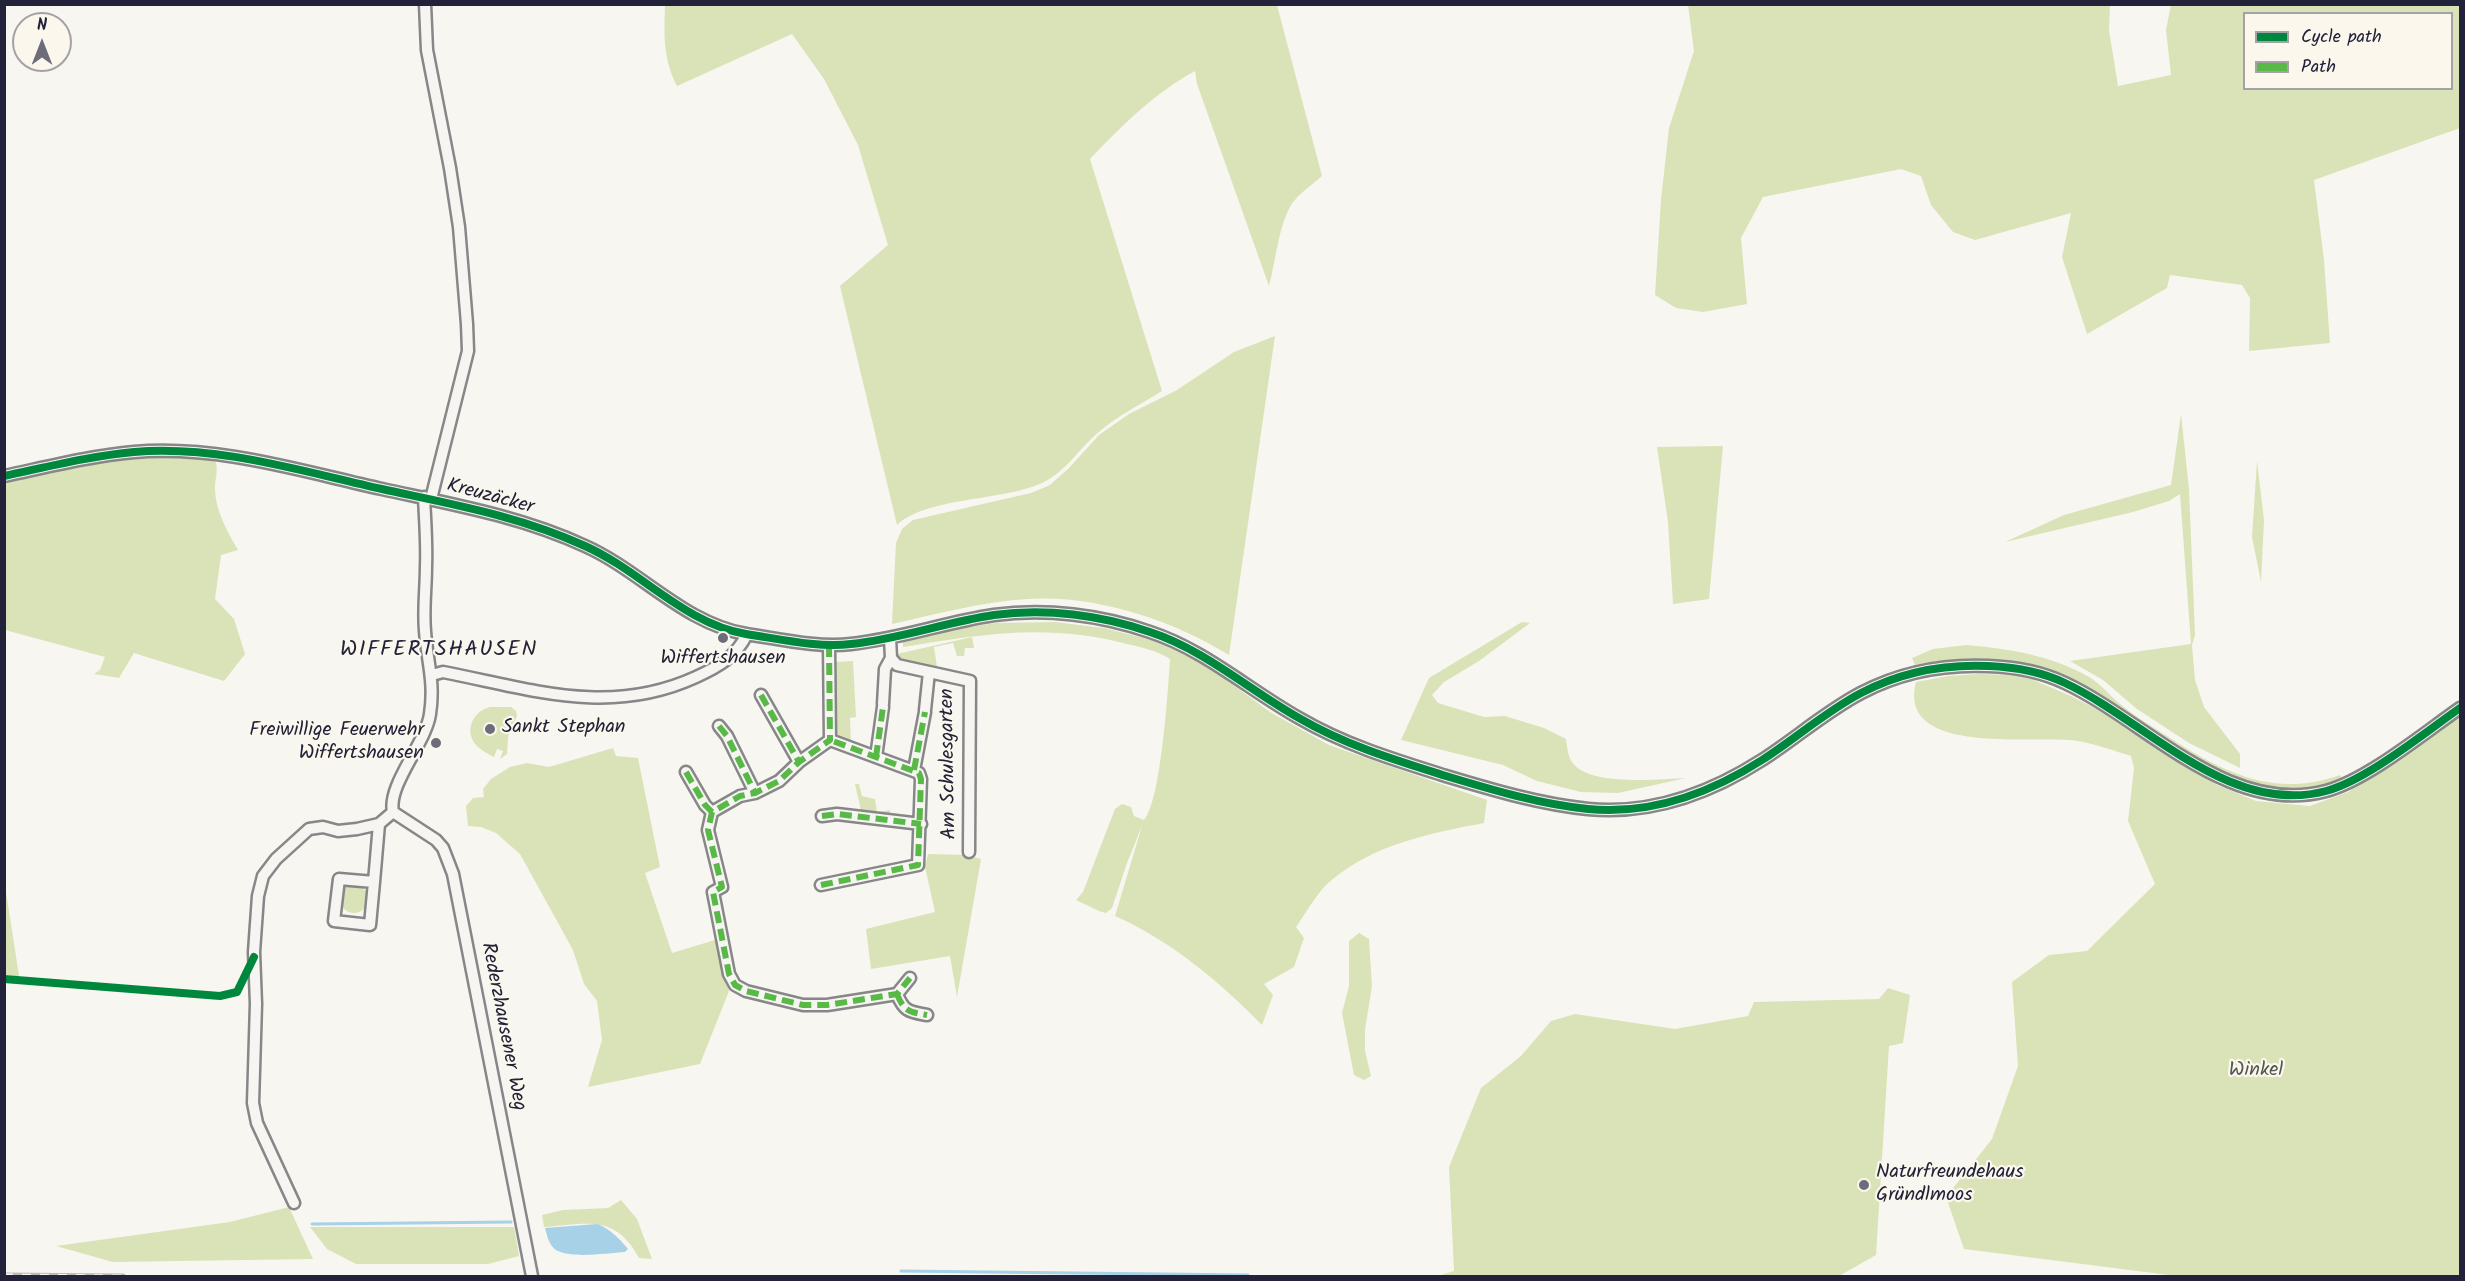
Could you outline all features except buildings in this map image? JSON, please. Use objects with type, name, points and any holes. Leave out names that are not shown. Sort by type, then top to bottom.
[{"type":"street","name":"Kreuzäcker","points":[[425,4],[427,50],[459,227],[468,351],[428,498]]},
{"type":"street","name":"Kreuzäcker","points":[[4,476],[100,456],[138,452],[191,452],[314,472],[519,521],[583,545],[616,562],[687,611],[729,631],[829,645],[847,645],[890,638],[995,615],[1036,612],[1114,621],[1177,642],[1299,718],[1362,749],[1509,795],[1548,804],[1593,809],[1630,810],[1667,804],[1716,786],[1762,760],[1860,693],[1903,675],[1955,665],[2028,669],[2061,681],[2223,780],[2253,791],[2275,795],[2295,796],[2337,787],[2362,774],[2460,708]]},
{"type":"street","points":[[294,1203],[257,1123],[252,1103],[256,1004],[254,952],[258,896],[263,876],[276,859],[309,829],[323,827],[338,831],[357,829],[379,824],[393,812],[391,804],[395,792],[428,725],[432,675],[425,632],[428,498]]},
{"type":"street","points":[[432,675],[442,672],[532,692],[582,698],[652,694],[672,688],[712,669],[735,654],[747,634]]},
{"type":"street","points":[[876,757],[885,669],[891,658],[890,638]]},
{"type":"street","points":[[829,645],[830,740]]},
{"type":"street","name":"Am Schulesgarten","points":[[891,658],[897,664],[907,668],[970,681],[969,852]]},
{"type":"street","name":"Am Schulesgarten","points":[[914,770],[925,711],[929,672]]},
{"type":"street","points":[[761,695],[799,762]]},
{"type":"street","points":[[719,726],[727,736],[755,793]]},
{"type":"street","points":[[821,885],[918,865],[921,824],[921,778],[914,770],[830,740]]},
{"type":"street","points":[[830,740],[799,762],[778,781],[755,793],[741,796],[712,812],[708,830],[722,887],[713,892],[729,974],[735,985],[746,991],[803,1005],[827,1005],[897,994],[910,978]]},
{"type":"street","points":[[687,772],[705,805],[712,812]]},
{"type":"street","name":"Rederzhausener Weg","points":[[393,812],[436,840],[443,848],[453,874],[532,1276]]},
{"type":"street","points":[[822,816],[837,814],[921,824]]},
{"type":"street","points":[[374,882],[339,879],[334,921],[370,925],[374,882],[379,824]]},
{"type":"street","points":[[897,994],[902,1006],[910,1011],[927,1015]]},
{"type":"green space","points":[[665,5],[1277,5],[1322,176],[1291,205],[1280,234],[1269,286],[1197,84],[1195,71],[1153,99],[1090,159],[1162,391],[1107,425],[1066,466],[1042,483],[1026,489],[926,509],[897,525],[840,286],[888,245],[858,145],[824,79],[792,34],[677,86],[667,56]]},
{"type":"green space","points":[[1688,5],[2110,5],[2109,30],[2118,86],[2171,75],[2166,30],[2171,5],[2460,5],[2460,128],[2314,180],[2324,260],[2330,343],[2249,351],[2250,298],[2242,285],[2170,275],[2167,288],[2087,334],[2062,257],[2071,213],[1975,240],[1953,232],[1931,205],[1921,176],[1901,169],[1763,197],[1741,238],[1747,304],[1703,312],[1676,308],[1655,295],[1661,200],[1669,128],[1694,51]]},
{"type":"green space","points":[[1275,336],[1229,655],[1207,642],[1158,621],[1106,605],[1079,601],[1027,599],[993,603],[892,624],[896,543],[902,529],[913,520],[1031,493],[1050,485],[1099,435],[1129,414],[1177,390],[1234,352]]},
{"type":"green space","points":[[2181,414],[2189,489],[2195,635],[2192,645],[2195,680],[2204,707],[2240,754],[2240,768],[2189,743],[2137,709],[2103,680],[2070,661],[2191,644],[2180,494],[2169,501],[2133,512],[2005,542],[2064,515],[2171,485]]},
{"type":"green space","points":[[1723,446],[1709,599],[1673,604],[1668,522],[1657,447]]},
{"type":"green space","points":[[182,456],[215,460],[217,467],[215,488],[219,512],[238,550],[221,555],[215,599],[234,619],[245,654],[224,681],[134,653],[119,678],[94,674],[100,670],[105,657],[5,630],[4,482],[104,461]]},
{"type":"green space","points":[[2257,461],[2264,520],[2261,582],[2252,537]]},
{"type":"green space","points":[[1055,622],[1104,628],[1155,641],[1206,665],[1270,712],[1329,745],[1487,800],[1484,823],[1424,836],[1385,849],[1349,867],[1328,884],[1296,927],[1304,938],[1294,967],[1264,984],[1273,995],[1262,1025],[1193,963],[1156,937],[1115,916],[1142,826],[1112,908],[1106,913],[1076,900],[1083,892],[1115,809],[1122,804],[1131,807],[1134,816],[1144,820],[1150,809],[1163,744],[1170,659],[1132,645],[1098,638],[1042,632],[987,635],[903,647],[903,641],[956,629],[996,623]]},
{"type":"green space","points":[[1522,622],[1530,623],[1479,661],[1444,682],[1432,695],[1438,703],[1484,717],[1505,716],[1544,728],[1566,739],[1572,762],[1581,770],[1593,775],[1625,780],[1686,778],[1618,793],[1581,792],[1537,781],[1503,765],[1401,740],[1429,678]]},
{"type":"green space","points":[[972,637],[974,648],[965,648],[964,656],[957,656],[953,643],[934,647],[937,667],[946,668],[944,672],[900,660],[897,654]]},
{"type":"green space","points":[[1966,645],[2029,654],[2075,669],[2093,680],[2120,704],[2146,722],[2193,752],[2233,772],[2273,783],[2294,784],[2340,775],[2343,780],[2296,790],[2280,790],[2252,784],[2224,773],[2196,758],[2086,687],[2059,674],[2007,660],[1969,659],[1915,665],[1912,658],[1933,649]]},
{"type":"green space","points":[[853,661],[856,717],[850,718],[851,744],[837,736],[834,725],[834,669],[836,662]]},
{"type":"green space","name":"Winkel","points":[[1979,674],[2031,679],[2071,696],[2104,713],[2217,785],[2256,801],[2310,806],[2348,792],[2460,717],[2460,1276],[2177,1276],[1964,1249],[1946,1197],[1992,1139],[2018,1066],[2012,982],[2049,955],[2087,951],[2155,884],[2128,821],[2134,768],[2131,756],[2078,741],[1974,737],[1948,732],[1927,722],[1916,706],[1916,682],[1948,676]]},
{"type":"green space","points":[[490,707],[511,707],[516,711],[517,716],[508,737],[507,754],[500,759],[503,751],[497,749],[494,757],[492,756],[477,746],[471,734],[470,728],[475,717]]},
{"type":"green space","points":[[613,748],[616,756],[638,758],[660,867],[645,873],[672,953],[715,940],[729,991],[700,1064],[588,1087],[602,1040],[597,1001],[584,984],[573,950],[520,854],[496,833],[481,827],[468,826],[466,806],[473,798],[484,797],[483,789],[491,779],[510,767],[527,763],[549,767]]},
{"type":"green space","points":[[855,784],[859,784],[862,796],[875,799],[877,812],[890,810],[891,819],[862,815]]},
{"type":"green space","points":[[928,854],[967,855],[981,859],[957,997],[950,956],[871,969],[866,929],[935,912],[925,867]]},
{"type":"green space","points":[[5,885],[19,976],[20,981],[5,979]]},
{"type":"green space","points":[[354,885],[364,889],[368,899],[364,909],[354,913],[344,909],[340,899],[344,889]]},
{"type":"green space","points":[[1359,933],[1369,939],[1372,986],[1365,1030],[1365,1051],[1371,1076],[1364,1080],[1354,1075],[1342,1013],[1349,986],[1349,941]]},
{"type":"green space","points":[[1888,988],[1910,995],[1903,1043],[1889,1046],[1876,1255],[1839,1276],[1438,1276],[1454,1271],[1449,1167],[1481,1088],[1521,1056],[1551,1021],[1575,1014],[1675,1029],[1748,1016],[1754,1002],[1879,999]]},
{"type":"green space","points":[[621,1200],[637,1219],[652,1259],[639,1258],[620,1234],[599,1224],[544,1227],[542,1215],[563,1210],[608,1208]]},
{"type":"green space","points":[[289,1207],[313,1259],[113,1262],[56,1246],[230,1222]]},
{"type":"green space","points":[[310,1227],[514,1227],[519,1256],[488,1264],[356,1264],[327,1249]]},
{"type":"water","points":[[597,1224],[614,1234],[628,1249],[625,1252],[590,1255],[563,1253],[552,1246],[545,1228]]},
{"type":"waterway","points":[[1027,4],[1060,4]]},
{"type":"waterway","points":[[312,1224],[511,1222]]},
{"type":"waterway","points":[[901,1271],[1248,1275]]},
{"type":"railway","points":[[4,1275],[123,1276]]},
{"type":"marked path","points":[[829,645],[830,740],[799,762],[779,781],[755,793],[740,796],[712,812],[708,830],[722,887],[713,892],[729,974],[735,985],[746,991],[803,1005],[827,1005],[897,994],[910,978]]},
{"type":"marked path","points":[[761,695],[799,762]]},
{"type":"marked path","points":[[876,757],[883,707]]},
{"type":"marked path","points":[[914,770],[925,712]]},
{"type":"marked path","points":[[719,726],[727,736],[755,793]]},
{"type":"marked path","points":[[821,885],[918,865],[921,779],[919,773],[830,740]]},
{"type":"marked path","points":[[686,772],[705,805],[712,812]]},
{"type":"marked path","points":[[822,816],[837,814],[921,824]]},
{"type":"marked path","points":[[897,994],[905,1008],[927,1015]]},
{"type":"cycle path","points":[[4,476],[101,456],[134,452],[197,452],[259,461],[459,506],[536,527],[585,546],[605,557],[703,620],[746,634],[799,642],[825,645],[869,642],[976,618],[1014,613],[1073,614],[1093,617],[1150,632],[1189,649],[1316,728],[1352,744],[1408,764],[1499,791],[1552,804],[1588,809],[1634,809],[1679,800],[1700,792],[1762,760],[1861,693],[1907,675],[1955,666],[1998,667],[2027,670],[2046,675],[2095,700],[2190,761],[2222,778],[2256,790],[2290,795],[2326,791],[2359,777],[2395,755],[2460,708]]},
{"type":"cycle path","points":[[4,979],[220,996],[237,992],[254,957]]},
{"type":"place","name":"Wiffertshausen","points":[[723,638]]},
{"type":"place","name":"Sankt Stephan","points":[[490,729]]},
{"type":"place","name":"Freiwillige Feuerwehr Wiffertshausen","points":[[436,743]]},
{"type":"place","name":"Naturfreundehaus Gründlmoos","points":[[1864,1185]]},
{"type":"district","name":"WIFFERTSHAUSEN","points":[[439,651]]}]
